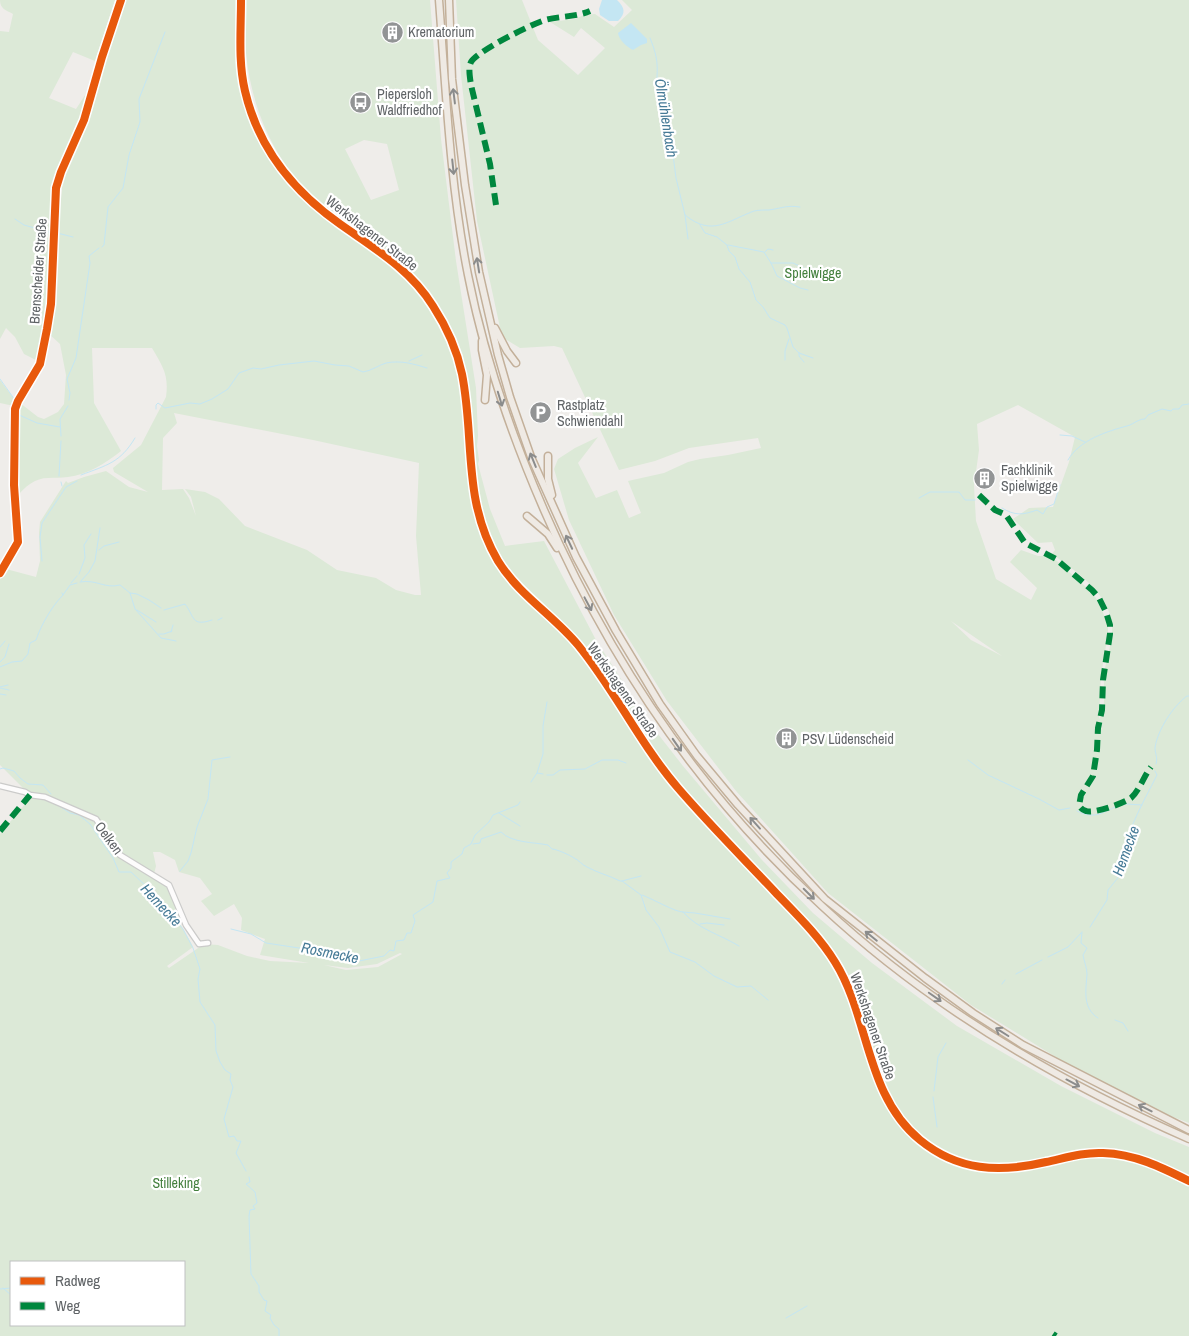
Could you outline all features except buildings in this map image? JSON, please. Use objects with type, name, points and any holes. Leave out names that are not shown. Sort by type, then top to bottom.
[{"type":"highway","points":[[439,0],[446,102],[456,197],[468,276],[500,400],[522,461],[566,561],[601,629],[649,705],[690,762],[757,840],[821,906],[870,948],[970,1022],[1022,1054],[1076,1084],[1189,1139]]},
{"type":"highway","points":[[449,0],[452,79],[465,185],[479,272],[510,397],[531,457],[576,557],[616,631],[660,704],[697,756],[738,805],[825,899],[925,978],[973,1013],[1023,1045],[1189,1130]]},
{"type":"highway","points":[[488,313],[497,334],[516,363]]},
{"type":"highway","points":[[483,335],[482,350],[487,375],[486,400]]},
{"type":"highway","points":[[548,456],[548,479],[559,520]]},
{"type":"highway","points":[[527,516],[548,534],[566,561]]},
{"type":"main road","name":"Werkshagener Straße","points":[[242,0],[241,52],[245,90],[256,125],[271,153],[293,184],[308,199],[380,252],[409,276],[430,300],[441,318],[457,356],[462,379],[474,497],[484,531],[499,562],[519,589],[577,644],[677,787],[825,948],[845,980],[883,1093],[901,1120],[915,1136],[931,1148],[944,1156],[972,1166],[987,1169],[1022,1168],[1084,1154],[1117,1154],[1156,1164],[1189,1181]]},
{"type":"street","name":"Brenscheider Straße","points":[[0,573],[18,542],[14,485],[15,409],[40,364],[47,329],[51,304],[56,188],[84,120],[104,50],[121,0]]},
{"type":"street","name":"Oelken","points":[[0,786],[30,795],[45,797],[96,819],[120,854],[170,885],[191,935],[199,944],[208,943]]},
{"type":"green space","name":"Stilleking","points":[[0,0],[115,0],[95,61],[73,52],[49,98],[76,109],[100,72],[125,0],[239,0],[237,47],[239,65],[262,141],[301,191],[365,239],[367,236],[319,201],[298,181],[275,148],[259,112],[249,73],[245,40],[245,0],[430,0],[441,139],[456,261],[476,388],[478,464],[490,509],[505,546],[544,541],[596,640],[647,720],[762,860],[813,913],[872,963],[957,1026],[1061,1086],[1155,1133],[1189,1147],[1189,1336],[0,1336],[0,834],[30,798],[38,796],[93,818],[119,856],[169,888],[180,915],[177,917],[193,947],[167,966],[169,968],[204,944],[218,945],[247,956],[270,961],[309,963],[260,955],[265,939],[241,930],[242,918],[234,904],[214,916],[201,901],[212,894],[200,878],[179,872],[175,860],[160,852],[153,852],[156,866],[154,874],[120,853],[97,817],[45,796],[26,791],[0,765],[0,579],[6,569],[36,577],[40,561],[40,522],[66,481],[68,483],[106,471],[129,487],[148,492],[114,472],[113,468],[141,445],[166,397],[167,389],[164,371],[152,348],[92,348],[94,403],[121,451],[103,464],[82,474],[39,479],[27,486],[18,495],[17,416],[20,403],[38,417],[44,419],[58,412],[64,404],[66,375],[60,344],[48,333],[62,188],[53,212],[49,243],[46,302],[36,360],[24,354],[15,337],[6,328],[0,339],[0,31],[9,32],[13,14],[1,5]],"holes":[[[364,140],[387,144],[399,190],[371,200],[345,149]],[[174,413],[419,463],[416,536],[421,595],[396,590],[376,578],[337,570],[307,550],[245,526],[219,499],[205,492],[185,489],[191,497],[196,516],[189,498],[183,489],[162,490],[163,438],[177,423]],[[400,953],[402,954],[378,967],[346,970],[324,965],[348,968],[377,964]]]},
{"type":"green space","name":"Spielwigge","points":[[456,0],[522,0],[538,40],[578,75],[605,48],[581,28],[574,37],[550,22],[595,14],[614,27],[632,10],[622,0],[1189,0],[1189,1123],[1168,1115],[1077,1070],[971,1005],[828,893],[736,791],[667,701],[614,615],[569,520],[554,469],[558,459],[598,437],[578,463],[596,498],[617,490],[629,518],[641,513],[628,481],[664,473],[688,462],[700,459],[761,448],[758,438],[689,448],[655,461],[619,470],[562,348],[554,346],[520,348],[502,337],[477,221],[461,75]],"holes":[[[1018,405],[1075,437],[1069,462],[1053,507],[1029,508],[1013,519],[1038,543],[1052,542],[1055,550],[1052,554],[1083,577],[1101,597],[1107,608],[1111,620],[1112,633],[1104,674],[1103,709],[1099,719],[1101,675],[1108,625],[1096,598],[1057,561],[1048,556],[1038,556],[1021,550],[1010,562],[1037,588],[1031,600],[996,579],[976,521],[974,486],[979,450],[977,424]],[[951,621],[1002,656],[971,640]]]},
{"type":"green space","points":[[0,380],[15,400],[14,406],[0,403]]},
{"type":"water","points":[[602,0],[617,0],[620,3],[623,13],[618,21],[609,21],[600,15],[599,9]]},
{"type":"water","points":[[631,23],[647,39],[647,43],[633,50],[624,43],[618,33]]},
{"type":"waterway","points":[[102,247],[104,245],[108,207],[123,188],[129,155],[140,122],[139,99],[165,32]]},
{"type":"waterway","name":"Ölmühlenbach","points":[[650,38],[656,57],[658,89],[661,92],[661,98],[665,102],[664,119],[685,215],[695,222],[712,226],[720,225],[754,211],[800,207]]},
{"type":"waterway","points":[[685,215],[688,239]]},
{"type":"waterway","points":[[15,219],[24,225],[49,232]]},
{"type":"waterway","points":[[700,225],[705,233],[717,237],[727,245],[729,251],[735,257],[739,269],[750,282],[756,300],[770,318],[785,325],[793,347],[799,353],[813,358]]},
{"type":"waterway","points":[[57,233],[73,237]]},
{"type":"waterway","points":[[728,245],[764,252],[777,276],[808,290]]},
{"type":"waterway","points":[[69,400],[70,393],[67,379],[76,358],[90,263],[89,256],[99,248]]},
{"type":"waterway","points":[[765,252],[768,249],[773,250]]},
{"type":"waterway","points":[[771,263],[793,263],[808,270]]},
{"type":"waterway","points":[[785,360],[785,351],[789,339]]},
{"type":"waterway","points":[[799,353],[804,362]]},
{"type":"waterway","points":[[409,361],[422,355]]},
{"type":"waterway","points":[[156,409],[158,403],[165,408],[190,403],[200,404],[212,399],[228,389],[239,373],[253,368],[261,369],[314,361],[349,366],[363,372],[392,362],[407,363],[427,368]]},
{"type":"waterway","points":[[0,379],[15,400],[12,412]]},
{"type":"waterway","points":[[1068,460],[1079,447],[1095,437],[1145,419],[1148,415],[1162,409],[1171,411],[1179,409],[1182,405],[1189,404]]},
{"type":"waterway","points":[[61,436],[60,419],[68,406]]},
{"type":"waterway","points":[[17,414],[37,423],[60,427]]},
{"type":"waterway","points":[[1060,435],[1072,436],[1085,442]]},
{"type":"waterway","points":[[81,475],[118,458],[135,438]]},
{"type":"waterway","points":[[59,476],[61,441]]},
{"type":"waterway","points":[[42,561],[40,537],[42,523],[66,487],[77,481]]},
{"type":"waterway","points":[[61,482],[62,486]]},
{"type":"waterway","points":[[1002,508],[1007,511],[1023,514],[1037,510],[1043,514],[1047,507],[1054,504],[1060,485]]},
{"type":"waterway","points":[[919,498],[930,492],[959,492],[965,500],[975,500]]},
{"type":"waterway","points":[[81,581],[95,561],[100,528]]},
{"type":"waterway","points":[[79,574],[85,558],[84,545],[91,534]]},
{"type":"waterway","points":[[99,550],[104,546],[119,542]]},
{"type":"waterway","points":[[71,583],[77,576]]},
{"type":"waterway","points":[[80,582],[86,581],[109,586],[120,585],[130,593],[137,594],[161,608]]},
{"type":"waterway","points":[[63,595],[70,585],[77,583]]},
{"type":"waterway","points":[[0,667],[12,662],[22,661],[28,654],[30,643],[36,640],[47,616],[63,595],[62,593]]},
{"type":"waterway","points":[[130,593],[135,609],[161,638],[176,641]]},
{"type":"waterway","points":[[164,610],[185,604],[194,620],[200,622],[212,620]]},
{"type":"waterway","points":[[137,610],[156,622]]},
{"type":"waterway","points":[[218,620],[222,618]]},
{"type":"waterway","points":[[171,632],[173,625]]},
{"type":"waterway","points":[[159,634],[172,631]]},
{"type":"waterway","points":[[0,647],[5,641]]},
{"type":"waterway","points":[[0,662],[5,657],[9,644]]},
{"type":"waterway","points":[[0,687],[8,685]]},
{"type":"waterway","points":[[0,688],[9,690]]},
{"type":"waterway","points":[[0,694],[6,695]]},
{"type":"waterway","name":"Hemecke","points":[[1156,764],[1156,741],[1162,727],[1176,706],[1189,696]]},
{"type":"waterway","points":[[537,773],[543,754],[543,726],[547,702]]},
{"type":"waterway","points":[[180,871],[188,861],[197,827],[208,799],[212,760],[230,757]]},
{"type":"waterway","name":"Rosmecke","points":[[547,775],[553,775],[560,770],[585,769],[602,760],[618,760],[626,763]]},
{"type":"waterway","points":[[968,760],[988,775],[1059,810],[1070,808]]},
{"type":"waterway","name":"Hemecke","points":[[0,769],[14,771],[28,784],[43,785],[51,794]]},
{"type":"waterway","name":"Hemecke","points":[[1090,927],[1107,900],[1108,890],[1121,874],[1121,863],[1128,837],[1157,775],[1155,771]]},
{"type":"waterway","name":"Rosmecke","points":[[531,782],[537,773],[543,774]]},
{"type":"waterway","name":"Rosmecke","points":[[231,929],[251,934],[266,943],[299,948],[309,947],[323,953],[328,952],[338,957],[359,961],[384,956],[390,950],[394,951],[396,941],[404,940],[407,933],[411,933],[415,921],[413,915],[433,902],[437,881],[450,878],[447,873],[451,868],[451,862],[462,854],[464,848],[471,844],[475,835],[489,822],[493,815],[518,805],[520,802]]},
{"type":"waterway","name":"Hemecke","points":[[56,804],[70,813],[79,815],[90,824],[113,858],[119,872],[131,872],[146,886],[145,888],[150,890],[183,929],[193,948],[200,969],[198,979],[200,1002],[215,1025],[216,1051],[220,1062],[225,1070],[231,1074],[230,1080],[233,1087],[224,1119],[229,1137],[234,1136],[237,1141],[241,1141],[236,1153],[246,1171]]},
{"type":"waterway","points":[[1077,811],[1097,815],[1126,804],[1142,805]]},
{"type":"waterway","points":[[499,813],[520,826]]},
{"type":"waterway","points":[[473,844],[480,843],[481,839],[501,832],[517,840],[548,845],[552,849],[569,855],[591,869],[622,881],[641,895],[646,910],[659,927],[670,952],[695,962],[714,976],[737,987],[751,986],[768,1000]]},
{"type":"waterway","points":[[622,881],[641,876]]},
{"type":"waterway","points":[[642,895],[683,912],[695,923],[739,946]]},
{"type":"waterway","points":[[683,912],[730,919]]},
{"type":"waterway","points":[[700,924],[724,925]]},
{"type":"waterway","name":"Hemecke","points":[[1082,932],[1081,943],[1087,948],[1083,955],[1087,972],[1087,1004],[1089,1009],[1098,1018]]},
{"type":"waterway","points":[[1048,957],[1068,947],[1081,933]]},
{"type":"waterway","points":[[1016,974],[1042,960]]},
{"type":"waterway","points":[[1002,984],[1005,980]]},
{"type":"waterway","name":"Hemecke","points":[[1115,1020],[1123,1023],[1128,1031]]},
{"type":"waterway","points":[[934,1091],[938,1057],[946,1043]]},
{"type":"waterway","points":[[933,1097],[937,1127]]},
{"type":"waterway","name":"Hemecke","points":[[249,1177],[250,1182],[246,1184],[255,1192],[257,1203],[253,1206],[255,1209],[250,1210],[249,1216],[251,1274],[259,1286],[259,1292],[264,1300],[267,1301],[265,1311],[271,1315],[270,1318],[279,1329],[279,1336]]},
{"type":"waterway","points":[[3,1288],[10,1294]]},
{"type":"waterway","points":[[0,1289],[10,1288]]},
{"type":"waterway","points":[[786,1318],[807,1306]]},
{"type":"marked path","points":[[496,205],[490,164],[471,85],[470,64],[484,51],[517,32],[545,20],[590,11]]},
{"type":"marked path","points":[[979,495],[995,510],[1006,515],[1025,543],[1056,559],[1092,590],[1099,598],[1106,612],[1110,625],[1110,634],[1103,680],[1102,710],[1098,728],[1097,750],[1093,776],[1081,795],[1079,806],[1085,811],[1090,812],[1109,808],[1131,798],[1151,767]]},
{"type":"marked path","points":[[0,831],[30,795]]},
{"type":"cycle path","points":[[0,573],[18,542],[14,485],[15,409],[40,364],[47,329],[51,304],[56,188],[84,120],[121,0]]},
{"type":"cycle path","points":[[241,0],[241,69],[251,111],[268,149],[307,197],[340,224],[391,260],[414,281],[433,306],[451,338],[462,374],[466,398],[474,492],[479,515],[498,561],[526,595],[578,645],[604,680],[664,771],[678,788],[829,952],[846,984],[855,1007],[878,1079],[888,1101],[902,1122],[920,1140],[934,1150],[949,1158],[980,1167],[1012,1168],[1081,1154],[1103,1153],[1137,1159],[1158,1166],[1189,1181]]},
{"type":"place","name":"Krematorium","points":[[392,32]]},
{"type":"place","name":"Piepersloh Waldfriedhof","points":[[361,102]]},
{"type":"place","name":"Rastplatz Schwiendahl","points":[[541,413]]},
{"type":"place","name":"Fachklinik Spielwigge","points":[[985,478]]},
{"type":"place","name":"PSV Lüdenscheid","points":[[786,739]]}]
